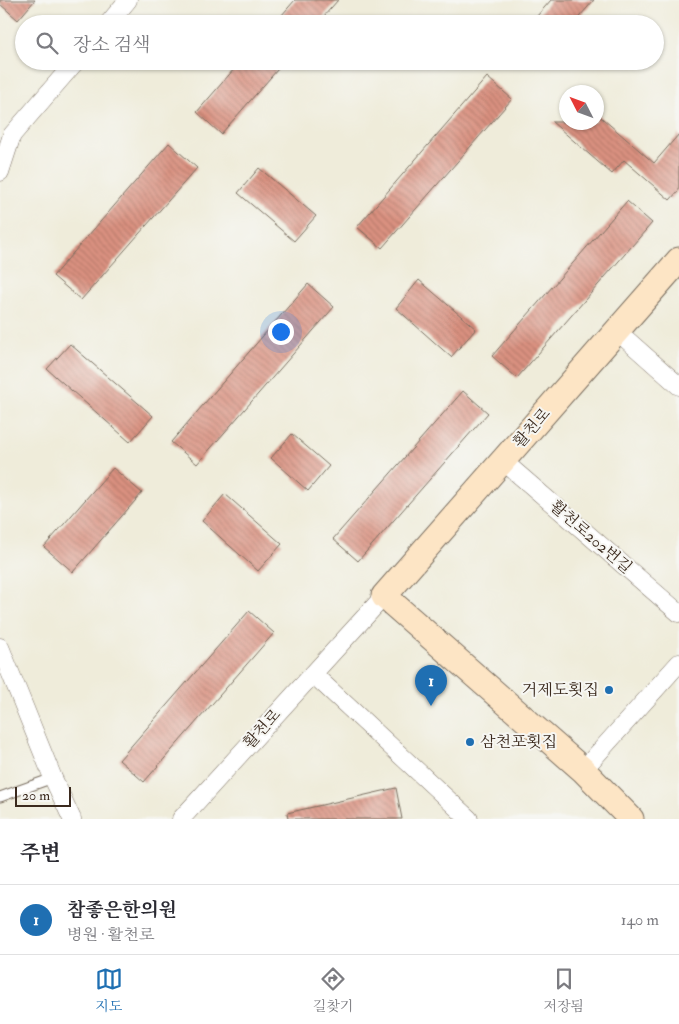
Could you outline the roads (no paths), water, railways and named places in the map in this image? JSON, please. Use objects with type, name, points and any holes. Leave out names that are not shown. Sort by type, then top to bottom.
[{"type":"street","points":[[116,15],[128,0]]},
{"type":"street","points":[[0,172],[12,135],[68,70]]},
{"type":"street","name":"활천로","points":[[181,819],[384,596],[679,260]]},
{"type":"street","points":[[617,330],[679,386]]},
{"type":"street","name":"활천로202번길","points":[[503,461],[679,613]]},
{"type":"street","points":[[384,596],[583,770],[631,819]]},
{"type":"street","points":[[0,648],[53,778],[72,819]]},
{"type":"street","points":[[583,770],[679,663]]},
{"type":"street","points":[[312,674],[469,819]]},
{"type":"lane","points":[[0,797],[53,778]]},
{"type":"place","name":"거제도횟집","points":[[609,690]]},
{"type":"place","name":"참좋은한의원","points":[[431,706]]},
{"type":"place","name":"삼천포횟집","points":[[470,742]]}]
